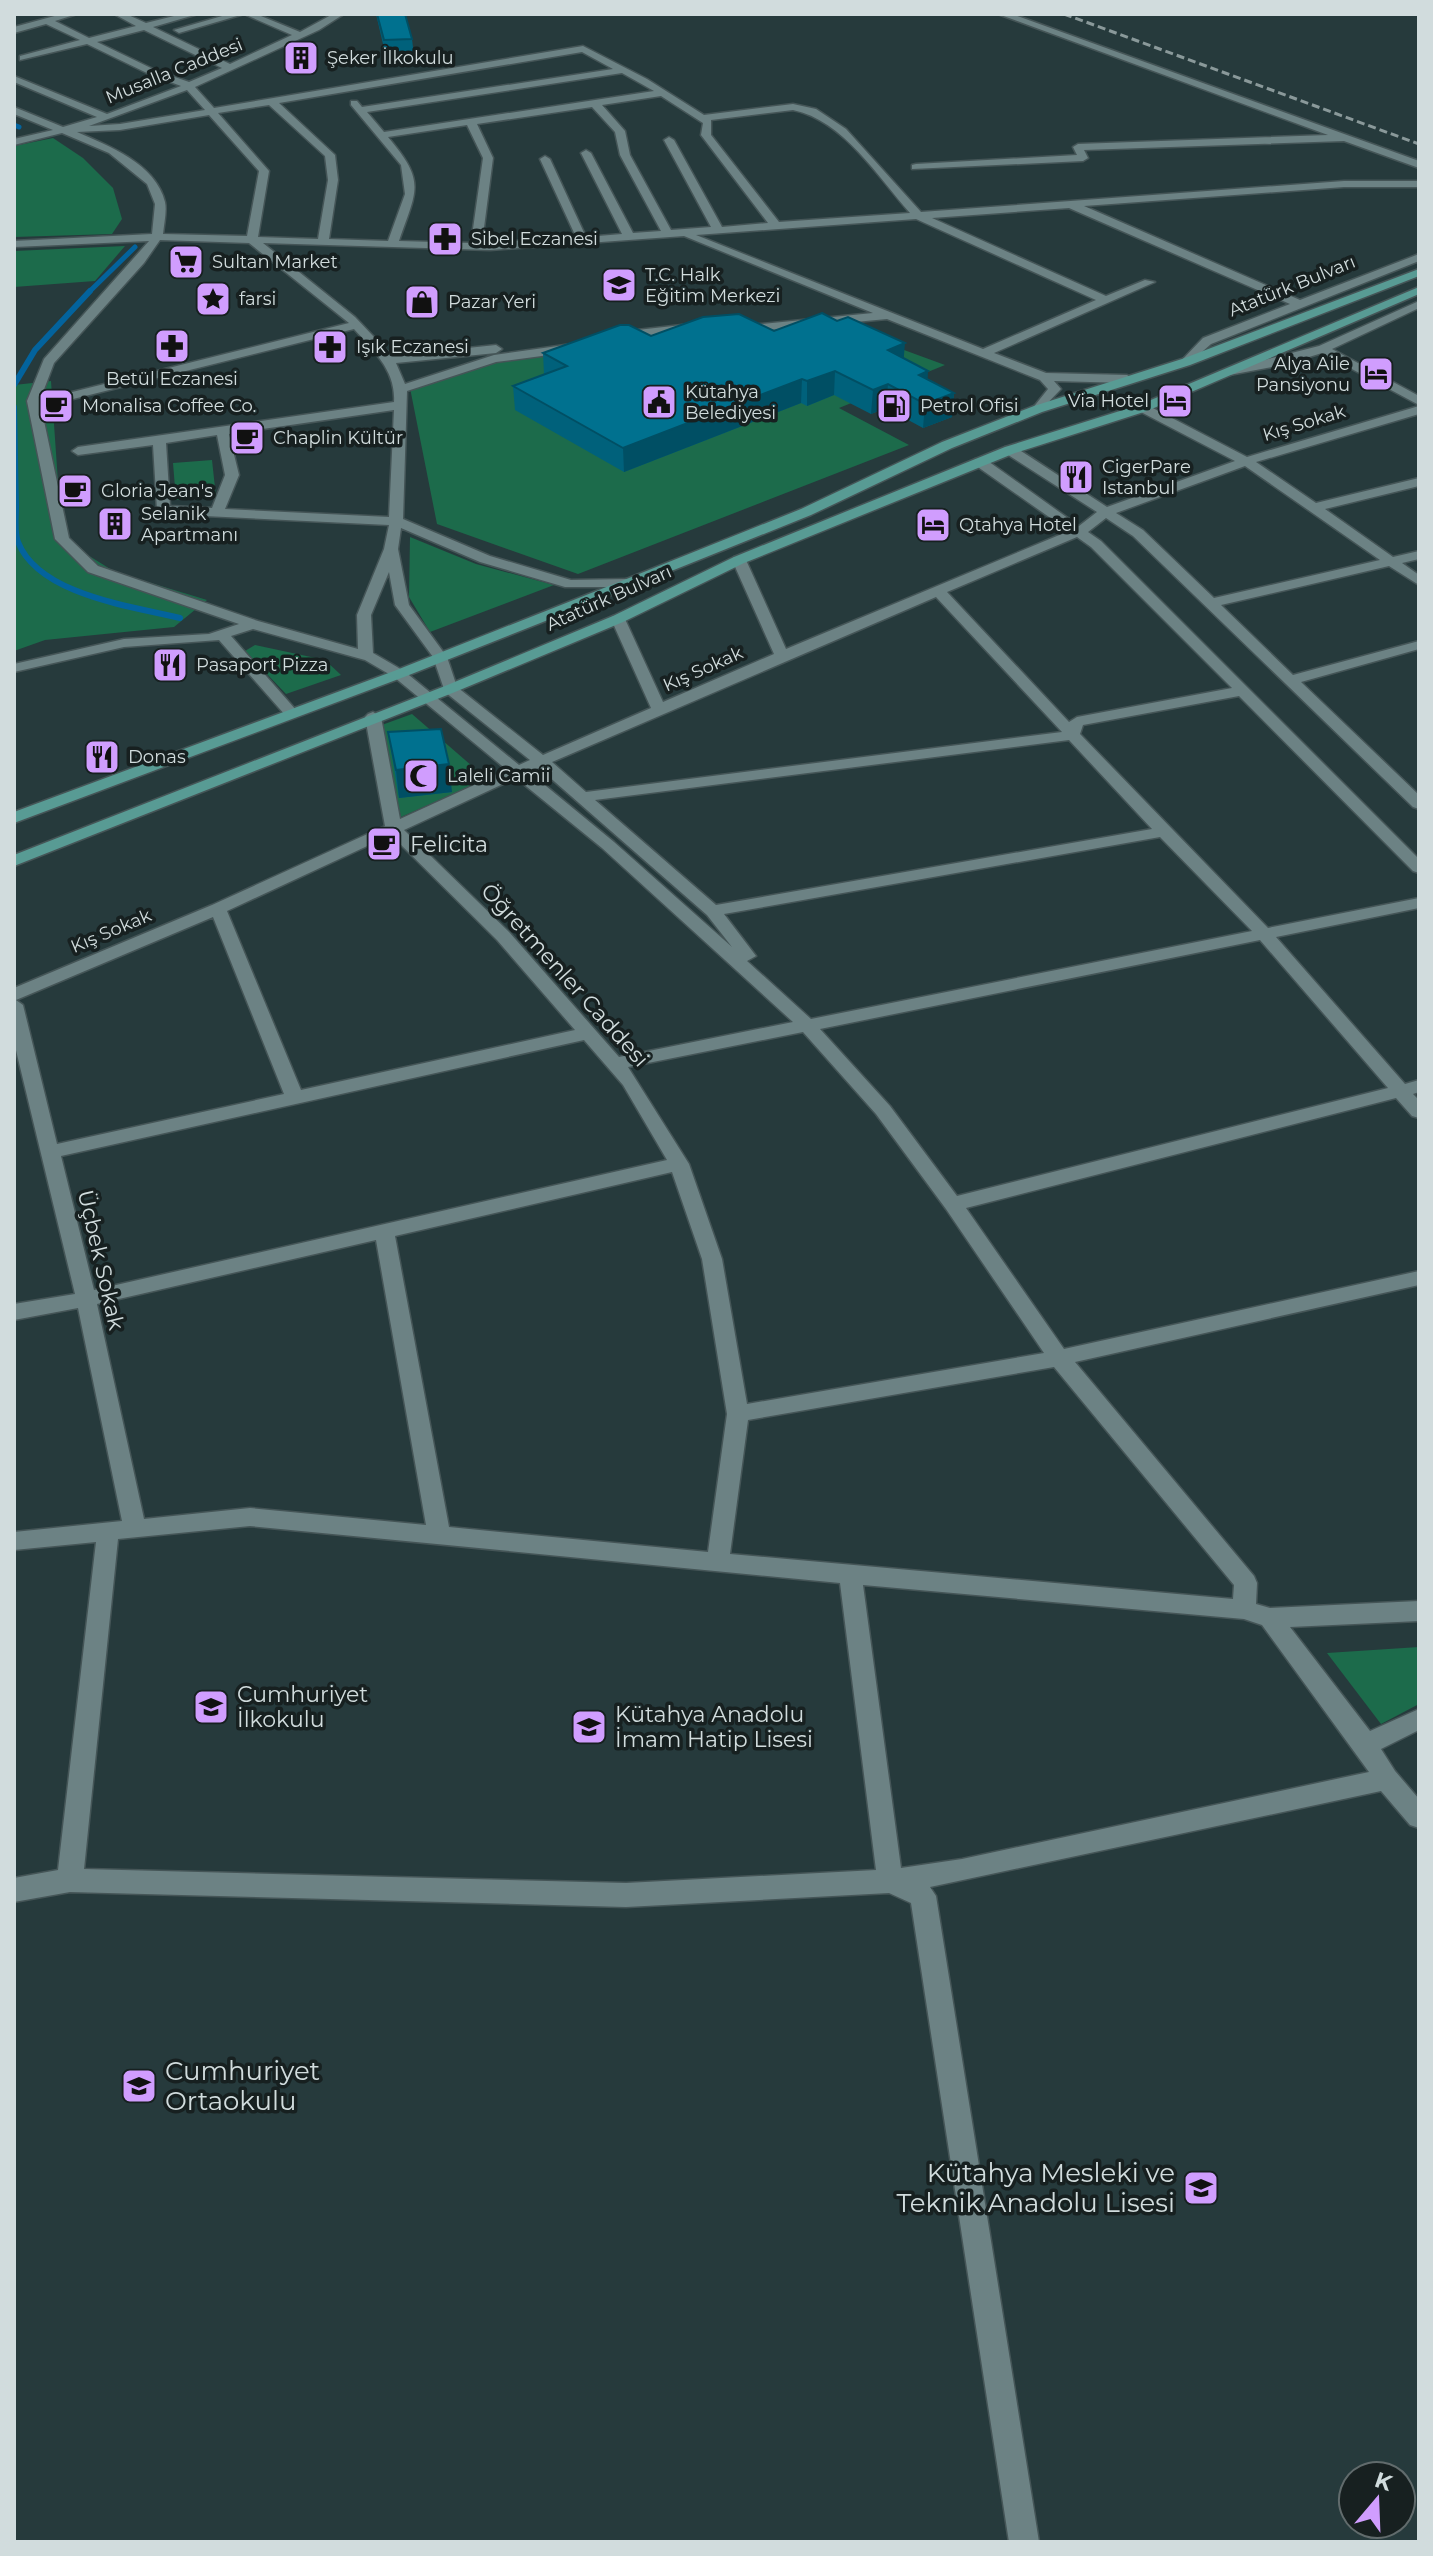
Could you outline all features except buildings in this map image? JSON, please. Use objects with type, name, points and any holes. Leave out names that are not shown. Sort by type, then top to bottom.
[{"type":"main road","name":"Atatürk Bulvarı","points":[[14,818],[399,674],[629,583],[806,512],[947,445],[1038,409],[1186,362],[1419,272]]},
{"type":"main road","name":"Atatürk Bulvarı","points":[[14,861],[450,689],[618,619],[739,560],[980,462],[1143,408],[1220,372],[1419,290]]},
{"type":"main road","points":[[947,445],[980,462]]},
{"type":"street","points":[[14,30],[72,14]]},
{"type":"street","points":[[119,14],[230,68]]},
{"type":"street","points":[[23,58],[193,14]]},
{"type":"street","points":[[163,34],[239,14]]},
{"type":"street","points":[[248,14],[300,35]]},
{"type":"street","name":"Musalla Caddesi","points":[[14,142],[63,130],[188,85],[230,68],[339,14]]},
{"type":"street","points":[[1003,14],[1419,165]]},
{"type":"street","points":[[47,21],[152,72],[188,85],[264,171],[252,240]]},
{"type":"street","points":[[384,135],[471,123],[538,84],[583,49],[624,70],[708,122],[706,135],[777,227]]},
{"type":"street","points":[[361,110],[624,70]]},
{"type":"street","points":[[14,79],[104,116]]},
{"type":"street","points":[[63,130],[120,127],[340,89],[538,84],[595,104],[620,131],[625,155],[669,236]]},
{"type":"street","points":[[340,89],[384,135],[406,165],[410,194],[392,244]]},
{"type":"street","points":[[595,104],[663,93]]},
{"type":"street","points":[[270,100],[330,155],[333,180],[323,242]]},
{"type":"street","points":[[702,118],[793,107],[813,111],[842,131],[919,216],[1105,300]]},
{"type":"street","points":[[14,110],[113,151],[152,183],[160,204],[157,237],[140,261],[48,362],[34,405],[62,539],[93,569],[253,624],[366,656],[399,674],[608,845],[771,989],[883,1110],[953,1204],[1059,1358],[1246,1583],[1244,1609]]},
{"type":"street","points":[[471,123],[488,158],[476,247]]},
{"type":"street","points":[[916,167],[1083,158],[1078,147],[1344,138]]},
{"type":"street","points":[[669,140],[719,232]]},
{"type":"street","points":[[586,153],[630,238]]},
{"type":"street","points":[[545,159],[583,241]]},
{"type":"street","points":[[14,244],[157,237],[476,247],[685,235],[1344,184],[1419,184]]},
{"type":"street","points":[[1068,203],[1301,305]]},
{"type":"street","points":[[685,235],[1044,377],[1127,379]]},
{"type":"street","points":[[252,240],[356,325],[389,360],[401,389],[396,521],[391,549],[364,615],[366,656]]},
{"type":"street","name":"Atatürk Bulvarı","points":[[1186,362],[1207,341],[1419,257]]},
{"type":"street","points":[[985,352],[1149,282]]},
{"type":"street","name":"Atatürk Bulvarı","points":[[1220,372],[1283,361],[1323,349],[1419,304]]},
{"type":"street","points":[[874,309],[731,328],[888,315]]},
{"type":"street","points":[[34,405],[356,325]]},
{"type":"street","points":[[389,360],[700,331]]},
{"type":"street","points":[[401,389],[494,359],[598,341]]},
{"type":"street","points":[[1323,349],[1419,401]]},
{"type":"street","points":[[1038,409],[1055,389],[1044,377]]},
{"type":"street","points":[[78,451],[401,405]]},
{"type":"street","points":[[1143,408],[1246,461],[1419,581]]},
{"type":"street","name":"Kış Sokak","points":[[14,995],[218,909],[516,772],[782,656],[1080,531],[1106,512],[1246,461],[1419,410]]},
{"type":"street","points":[[217,513],[232,475],[222,431]]},
{"type":"street","points":[[159,440],[164,510],[396,521],[485,559],[570,584],[629,583]]},
{"type":"street","points":[[1010,450],[1138,533],[1419,804]]},
{"type":"street","points":[[980,462],[1080,531],[1419,868]]},
{"type":"street","points":[[1314,508],[1419,482]]},
{"type":"street","points":[[391,549],[402,605],[440,657],[450,689],[542,762],[713,911],[771,989]]},
{"type":"street","points":[[1211,603],[1419,555]]},
{"type":"street","points":[[739,560],[782,656]]},
{"type":"street","points":[[939,592],[1410,1088],[1419,1112]]},
{"type":"street","points":[[618,619],[660,711]]},
{"type":"street","points":[[14,668],[124,643],[210,638],[253,624]]},
{"type":"street","points":[[222,634],[291,713]]},
{"type":"street","points":[[1290,680],[1419,645]]},
{"type":"street","points":[[1072,735],[1077,722],[1242,691]]},
{"type":"street","points":[[373,717],[394,829]]},
{"type":"street","points":[[582,797],[1072,735]]},
{"type":"street","points":[[1397,783],[1419,778]]},
{"type":"street","name":"Öğretmenler Caddesi","points":[[394,829],[503,936],[630,1081],[679,1164],[712,1259],[738,1414],[718,1561]]},
{"type":"street","points":[[713,911],[1164,832]]},
{"type":"street","points":[[615,1064],[1419,903]]},
{"type":"street","points":[[218,909],[296,1100]]},
{"type":"street","name":"Üçbek Sokak","points":[[14,1005],[86,1299],[135,1528]]},
{"type":"street","points":[[50,1152],[588,1033]]},
{"type":"street","points":[[953,1204],[1410,1088]]},
{"type":"street","points":[[14,1312],[86,1299],[679,1164]]},
{"type":"street","points":[[384,1231],[439,1535]]},
{"type":"street","points":[[738,1414],[1059,1358],[1419,1278]]},
{"type":"street","points":[[14,1541],[250,1517],[850,1575],[1244,1609],[1270,1618],[1419,1611]]},
{"type":"street","points":[[70,1880],[108,1531]]},
{"type":"street","points":[[850,1575],[890,1881]]},
{"type":"street","points":[[1270,1618],[1366,1745],[1386,1779],[1419,1817]]},
{"type":"street","points":[[1366,1745],[1419,1719]]},
{"type":"street","points":[[14,1890],[70,1880],[626,1895],[890,1881],[962,1871],[1386,1779]]},
{"type":"street","points":[[890,1881],[923,1896],[1024,2542]]},
{"type":"green space","points":[[53,138],[83,158],[113,188],[122,219],[112,234],[14,237],[14,146]]},
{"type":"green space","points":[[125,246],[95,281],[14,287],[14,251]]},
{"type":"green space","points":[[844,328],[945,365],[839,408],[909,445],[578,574],[437,524],[410,388],[524,352],[773,329]]},
{"type":"green space","points":[[51,381],[62,539],[115,572],[207,600],[174,627],[45,640],[14,651],[14,385]]},
{"type":"green space","points":[[212,460],[216,497],[176,500],[173,463]]},
{"type":"green space","points":[[410,537],[476,564],[554,585],[430,632],[409,597]]},
{"type":"green space","points":[[255,645],[325,660],[341,675],[286,694],[245,651]]},
{"type":"green space","points":[[412,714],[487,779],[401,817],[379,726]]},
{"type":"green space","points":[[1419,1647],[1419,1704],[1381,1724],[1327,1653]]},
{"type":"waterway","points":[[14,125],[19,127]]},
{"type":"waterway","points":[[90,291],[135,247]]},
{"type":"waterway","points":[[14,385],[35,350],[90,291]]},
{"type":"waterway","points":[[14,407],[16,534],[29,560],[45,575],[88,595],[180,618]]},
{"type":"railway","points":[[1064,14],[1419,144]]},
{"type":"place","name":"Şeker İlkokulu","points":[[301,58]]},
{"type":"place","name":"Sibel Eczanesi","points":[[445,239]]},
{"type":"place","name":"Sultan Market","points":[[186,262]]},
{"type":"place","name":"T.C. Halk Eğitim Merkezi","points":[[619,285]]},
{"type":"place","name":"farsi","points":[[213,299]]},
{"type":"place","name":"Pazar Yeri","points":[[422,302]]},
{"type":"place","name":"Betül Eczanesi","points":[[172,346]]},
{"type":"place","name":"Işık Eczanesi","points":[[330,347]]},
{"type":"place","name":"Alya Aile Pansiyonu","points":[[1376,374]]},
{"type":"place","name":"Via Hotel","points":[[1175,401]]},
{"type":"place","name":"Kütahya Belediyesi","points":[[659,402]]},
{"type":"place","name":"Monalisa Coffee Co.","points":[[56,406]]},
{"type":"place","name":"Petrol Ofisi","points":[[894,406]]},
{"type":"place","name":"Chaplin Kültür","points":[[247,438]]},
{"type":"place","name":"CigerPare Istanbul","points":[[1076,477]]},
{"type":"place","name":"Gloria Jean's","points":[[75,491]]},
{"type":"place","name":"Selanik Apartmanı","points":[[115,524]]},
{"type":"place","name":"Qtahya Hotel","points":[[933,525]]},
{"type":"place","name":"Pasaport Pizza","points":[[170,665]]},
{"type":"place","name":"Donas","points":[[102,757]]},
{"type":"place","name":"Laleli Camii","points":[[421,776]]},
{"type":"place","name":"Felicita","points":[[384,844]]},
{"type":"place","name":"Cumhuriyet İlkokulu","points":[[211,1707]]},
{"type":"place","name":"Kütahya Anadolu İmam Hatip Lisesi","points":[[589,1727]]},
{"type":"place","name":"Cumhuriyet Ortaokulu","points":[[139,2086]]},
{"type":"place","name":"Kütahya Mesleki ve Teknik Anadolu Lisesi","points":[[1201,2188]]}]
